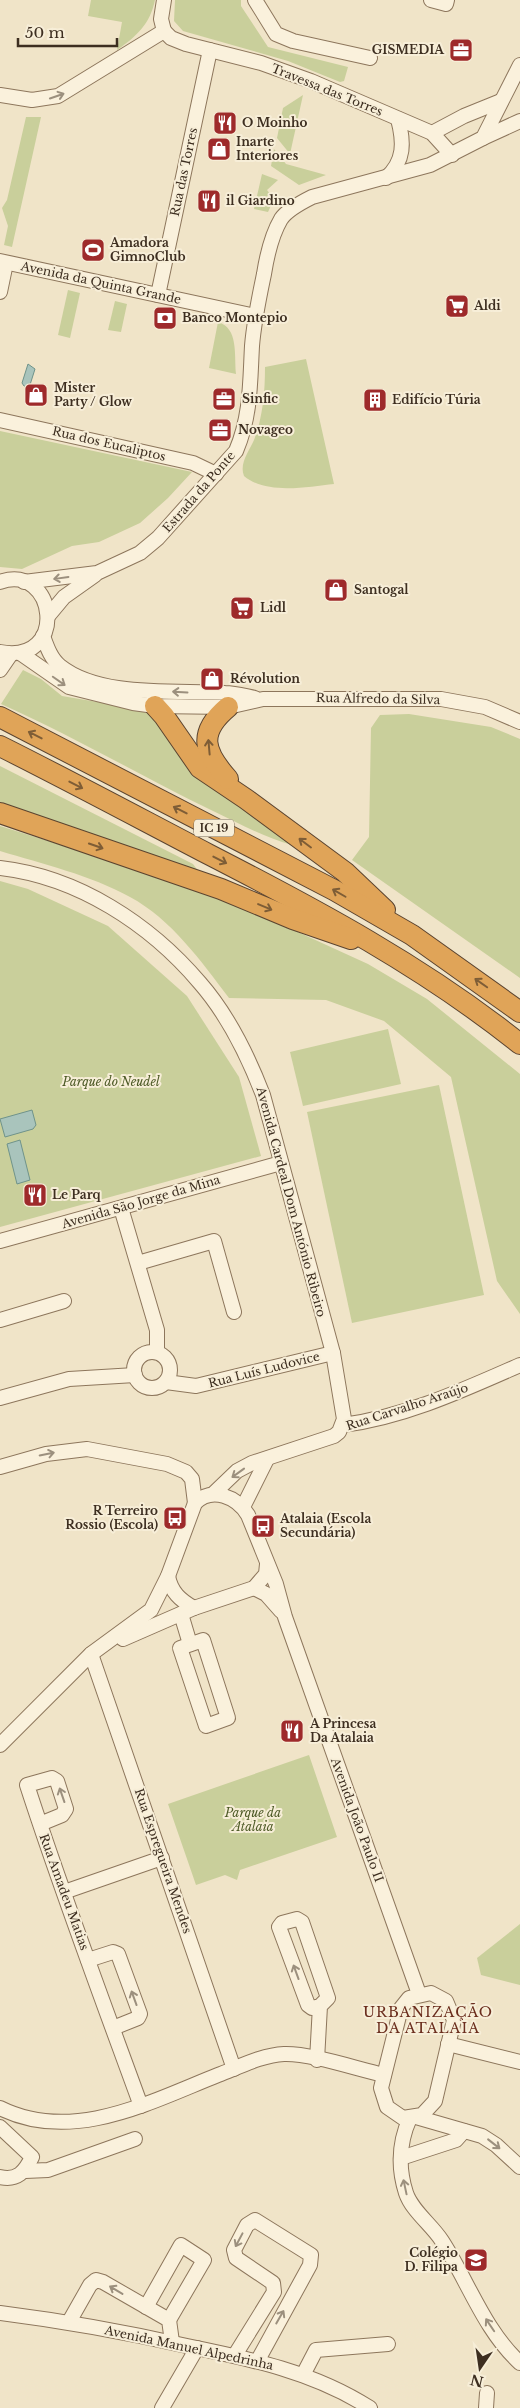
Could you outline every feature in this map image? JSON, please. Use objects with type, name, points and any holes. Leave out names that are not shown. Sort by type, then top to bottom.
[{"type":"highway","points":[[155,706],[200,768],[246,799],[344,872],[412,935]]},
{"type":"highway","points":[[228,707],[217,716],[209,729],[208,750],[213,762],[246,799]]},
{"type":"highway","name":"IC 19","points":[[7,721],[334,890],[412,935],[520,1012]]},
{"type":"highway","name":"IC 19","points":[[1,746],[324,913],[390,953],[486,1017],[520,1044]]},
{"type":"highway","points":[[0,813],[221,889],[293,919],[390,953]]},
{"type":"street","points":[[0,95],[32,100],[58,96],[164,32],[162,20],[164,0]]},
{"type":"street","points":[[254,0],[276,34],[293,41],[370,58]]},
{"type":"street","points":[[431,0],[446,4],[447,0]]},
{"type":"street","name":"Travessa das Torres","points":[[164,32],[177,41],[283,70],[432,132],[452,155]]},
{"type":"street","name":"Rua das Torres","points":[[158,295],[210,50]]},
{"type":"street","points":[[483,138],[520,65]]},
{"type":"street","points":[[432,132],[501,101]]},
{"type":"street","points":[[386,178],[397,168],[403,147],[398,119]]},
{"type":"street","points":[[255,316],[269,246],[282,217],[303,201],[430,166],[520,121]]},
{"type":"street","points":[[0,292],[3,262]]},
{"type":"street","name":"Avenida da Quinta Grande","points":[[3,262],[255,316]]},
{"type":"street","name":"Estrada da Ponte","points":[[49,615],[64,596],[97,573],[126,561],[148,548],[236,451],[246,423],[250,402],[255,316]]},
{"type":"street","name":"Rua dos Eucaliptos","points":[[0,420],[193,463],[216,474]]},
{"type":"street","name":"Estrada da Ponte","points":[[0,582],[14,580],[24,582],[97,573]]},
{"type":"street","points":[[0,670],[10,653],[37,644],[43,636],[49,615],[42,595],[24,582]]},
{"type":"street","name":"Rua Alfredo da Silva","points":[[43,636],[52,657],[75,676],[125,689],[226,693],[263,699],[441,699],[485,707],[520,722]]},
{"type":"street","name":"Rua Alfredo da Silva","points":[[10,653],[81,692],[155,706],[228,707],[263,699]]},
{"type":"street","name":"Rua Alfredo da Silva","points":[[125,689],[155,706]]},
{"type":"street","name":"Avenida Cardeal Dom António Ribeiro","points":[[2,867],[36,875],[79,889],[118,910],[160,942],[201,983],[225,1019],[250,1062],[263,1096],[333,1353],[344,1411],[343,1425]]},
{"type":"street","name":"Avenida São Jorge da Mina","points":[[0,1241],[281,1162]]},
{"type":"street","points":[[121,1208],[157,1330],[156,1352]]},
{"type":"street","points":[[138,1263],[214,1241],[234,1312]]},
{"type":"street","points":[[0,1320],[64,1301]]},
{"type":"street","points":[[150,1352],[156,1352],[162,1354],[170,1364],[170,1371],[166,1382],[151,1388],[141,1384],[135,1375],[134,1369],[139,1357],[150,1352]]},
{"type":"street","name":"Rua Luís Ludovice","points":[[166,1382],[196,1386],[333,1353]]},
{"type":"street","name":"Rua Carvalho Araújo","points":[[213,1494],[237,1472],[252,1463],[328,1440],[339,1432],[343,1425],[368,1422],[457,1393],[520,1365]]},
{"type":"street","points":[[0,1398],[69,1379],[135,1375]]},
{"type":"street","points":[[0,1467],[46,1454],[87,1449],[167,1464],[186,1472],[192,1479],[195,1503]]},
{"type":"street","points":[[243,1507],[267,1459]]},
{"type":"street","points":[[0,1745],[91,1654],[152,1610],[168,1576],[195,1503],[200,1498],[220,1494],[233,1499],[243,1507],[267,1564],[266,1574],[254,1588],[194,1608],[91,1654]]},
{"type":"street","name":"Avenida João Paulo II","points":[[267,1564],[276,1584],[285,1617],[419,1994]]},
{"type":"street","points":[[168,1576],[170,1586],[176,1595],[194,1608]]},
{"type":"street","name":"Avenida João Paulo II","points":[[254,1588],[266,1594],[285,1617]]},
{"type":"street","points":[[181,1614],[190,1644]]},
{"type":"street","points":[[203,1640],[228,1718],[206,1726],[180,1648],[190,1644],[203,1640]]},
{"type":"street","name":"Rua Espregueira Mendes","points":[[91,1654],[234,2069]]},
{"type":"street","name":"Rua Amadeu Matias","points":[[40,1824],[62,1815],[66,1809],[57,1781],[52,1778],[27,1785],[40,1824],[140,2106]]},
{"type":"street","points":[[64,1892],[162,1858]]},
{"type":"street","points":[[318,2060],[320,2006],[328,1998],[302,1922],[297,1918],[279,1927],[308,2006],[312,2008],[320,2006]]},
{"type":"street","name":"Rua Amadeu Matias","points":[[88,1960],[113,1952],[118,1954],[140,2014],[138,2018],[113,2028]]},
{"type":"street","points":[[520,2167],[490,2140],[464,2131],[413,2118],[397,2116],[387,2107],[382,2095],[384,2076],[401,2008],[409,1998],[419,1994],[431,1993],[446,2001],[454,2020],[434,2101],[427,2112],[413,2118],[402,2135],[401,2158],[406,2195],[442,2241],[487,2320],[509,2352],[520,2363]]},
{"type":"street","points":[[448,2044],[520,2062]]},
{"type":"street","points":[[2,2110],[30,2120],[50,2122],[86,2121],[140,2106],[234,2069],[283,2054],[318,2060],[384,2076]]},
{"type":"street","points":[[0,2126],[32,2157],[26,2172]]},
{"type":"street","points":[[401,2158],[456,2140],[464,2131]]},
{"type":"street","points":[[0,2178],[10,2179],[26,2172],[48,2170],[135,2138]]},
{"type":"street","points":[[235,2355],[274,2292],[273,2283],[236,2258],[234,2250],[247,2225],[254,2220],[311,2255],[310,2265],[258,2360]]},
{"type":"street","points":[[146,2307],[181,2246],[204,2260],[169,2320],[172,2342]]},
{"type":"street","points":[[69,2322],[90,2284],[96,2280],[103,2282],[169,2320]]},
{"type":"street","name":"Avenida Manuel Alpedrinha","points":[[0,2312],[69,2322],[258,2360],[304,2375],[370,2408]]},
{"type":"street","points":[[304,2375],[316,2350],[388,2344]]},
{"type":"street","points":[[162,2408],[197,2348]]},
{"type":"street","points":[[486,2408],[487,2393]]},
{"type":"green space","points":[[91,0],[155,0],[150,16],[142,29],[117,50],[122,22],[88,16]]},
{"type":"green space","points":[[175,0],[241,0],[241,6],[268,47],[348,67],[344,81],[340,82],[288,61],[183,31],[174,21]]},
{"type":"green space","points":[[303,95],[290,154],[277,138],[283,108]]},
{"type":"green space","points":[[26,117],[41,117],[12,247],[4,245],[8,226],[2,208],[7,200]]},
{"type":"green space","points":[[274,149],[286,164],[326,175],[299,185],[271,166]]},
{"type":"green space","points":[[262,174],[278,180],[267,190],[274,199],[268,212],[254,209]]},
{"type":"green space","points":[[68,290],[80,293],[70,338],[58,335]]},
{"type":"green space","points":[[115,301],[127,304],[121,332],[108,330]]},
{"type":"green space","points":[[218,322],[225,325],[232,336],[236,374],[209,368]]},
{"type":"green space","points":[[306,359],[334,484],[299,488],[275,488],[253,482],[244,476],[243,467],[260,422],[264,395],[265,367]]},
{"type":"green space","points":[[0,431],[192,472],[168,498],[140,523],[99,542],[72,546],[22,569],[0,567]]},
{"type":"green space","points":[[23,670],[41,679],[62,696],[151,711],[209,781],[292,845],[241,825],[54,729],[1,704]]},
{"type":"green space","points":[[409,714],[491,727],[520,739],[520,978],[352,860],[369,837],[371,728],[380,715]]},
{"type":"green space","points":[[0,766],[193,864],[199,872],[0,804]]},
{"type":"green space","points":[[0,826],[206,890],[368,964],[427,999],[520,1074],[520,1314],[497,1281],[451,1077],[384,1021],[326,1000],[229,998],[184,942],[145,906],[99,882],[0,851]]},
{"type":"green space","name":"Parque do Neudel","points":[[0,881],[28,889],[108,926],[187,996],[239,1077],[261,1156],[0,1227]]},
{"type":"green space","points":[[388,1029],[401,1084],[303,1106],[290,1052]]},
{"type":"green space","points":[[439,1085],[484,1295],[352,1323],[307,1112]]},
{"type":"green space","name":"Parque da Atalaia","points":[[309,1755],[337,1837],[240,1870],[237,1880],[225,1875],[196,1885],[168,1804]]},
{"type":"green space","points":[[520,1924],[520,1985],[481,1975],[477,1958]]},
{"type":"water","points":[[28,364],[35,369],[29,388],[22,383]]},
{"type":"water","points":[[32,1110],[36,1125],[33,1129],[5,1137],[0,1119]]},
{"type":"water","points":[[20,1140],[30,1180],[17,1184],[7,1144]]},
{"type":"place","name":"GISMEDIA","points":[[461,50]]},
{"type":"place","name":"O Moinho","points":[[225,123]]},
{"type":"place","name":"Inarte Interiores","points":[[219,149]]},
{"type":"place","name":"il Giardino","points":[[209,201]]},
{"type":"place","name":"Amadora GimnoClub","points":[[93,250]]},
{"type":"place","name":"Aldi","points":[[457,306]]},
{"type":"place","name":"Banco Montepio","points":[[165,318]]},
{"type":"place","name":"Mister Party / Glow","points":[[36,395]]},
{"type":"place","name":"Sinfic","points":[[224,399]]},
{"type":"place","name":"Edifício Túria","points":[[375,400]]},
{"type":"place","name":"Novageo","points":[[220,430]]},
{"type":"place","name":"Santogal","points":[[336,590]]},
{"type":"place","name":"Lidl","points":[[242,608]]},
{"type":"place","name":"Révolution","points":[[212,679]]},
{"type":"place","name":"Le Parq","points":[[35,1195]]},
{"type":"place","name":"R Terreiro Rossio (Escola)","points":[[175,1518]]},
{"type":"place","name":"Atalaia (Escola Secundária)","points":[[263,1526]]},
{"type":"place","name":"A Princesa Da Atalaia","points":[[292,1731]]},
{"type":"place","name":"Colégio D. Filipa","points":[[476,2260]]},
{"type":"district","name":"URBANIZAÇÃO DA ATALAIA","points":[[428,2020]]}]
